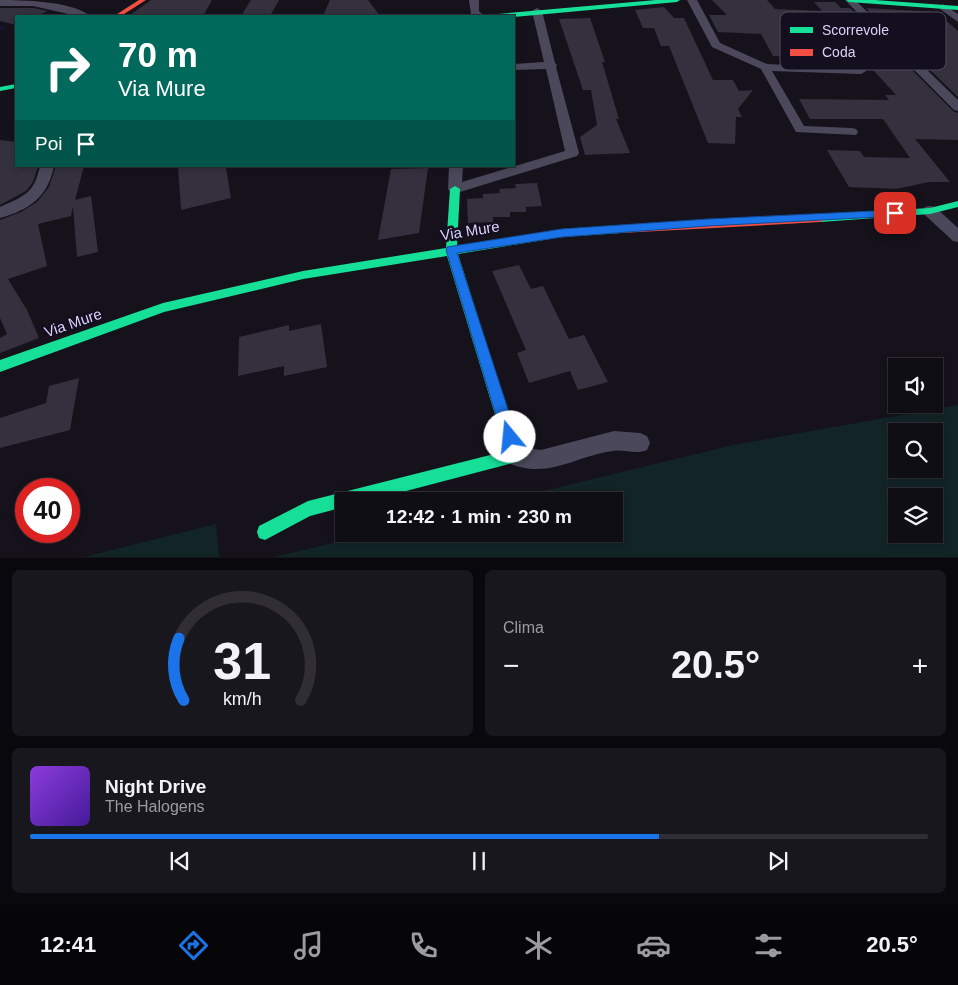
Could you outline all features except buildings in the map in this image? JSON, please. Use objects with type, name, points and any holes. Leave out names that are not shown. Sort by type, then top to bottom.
[{"type":"street","points":[[119,15],[143,0]]},
{"type":"street","points":[[474,0],[474,12],[478,15]]},
{"type":"street","points":[[506,15],[677,0]]},
{"type":"street","points":[[692,0],[716,45],[766,67],[780,68]]},
{"type":"street","points":[[849,0],[958,8]]},
{"type":"street","points":[[849,0],[861,12]]},
{"type":"street","points":[[0,3],[15,1],[48,3],[82,15]]},
{"type":"street","points":[[943,7],[958,20]]},
{"type":"street","points":[[455,189],[572,153],[538,11]]},
{"type":"street","points":[[515,68],[552,66]]},
{"type":"street","points":[[766,67],[800,129],[852,132]]},
{"type":"street","points":[[837,70],[861,71]]},
{"type":"street","points":[[920,70],[958,107]]},
{"type":"street","points":[[0,212],[36,195],[45,183],[47,167]]},
{"type":"street","points":[[456,167],[451,250],[515,456]]},
{"type":"street","name":"Via Mure","points":[[0,366],[180,304],[303,275],[562,233],[708,222],[824,218],[930,211],[958,204]]},
{"type":"street","points":[[930,211],[958,237]]},
{"type":"street","points":[[265,532],[308,509],[515,456],[542,460],[614,441],[640,443]]},
{"type":"shaded area","points":[[958,405],[958,557],[274,557],[337,542],[623,542],[623,492],[540,492],[733,445],[913,413],[943,413],[943,408]]},
{"type":"shaded area","points":[[216,524],[219,557],[84,557]]},
{"type":"traffic: fast","points":[[509,15],[677,0]]},
{"type":"traffic: fast","points":[[849,0],[958,8]]},
{"type":"traffic: fast","points":[[0,89],[15,86]]},
{"type":"traffic: fast","points":[[265,532],[308,509],[515,456],[451,250],[455,189]]},
{"type":"traffic: fast","points":[[821,218],[930,211],[958,204]]},
{"type":"traffic: fast","points":[[0,366],[163,308],[303,275],[562,233],[621,229]]},
{"type":"traffic: jam","points":[[119,15],[143,0]]},
{"type":"traffic: jam","points":[[621,229],[821,218]]},
{"type":"route","points":[[510,437],[451,250],[562,233],[708,222],[824,218],[895,213]]}]
